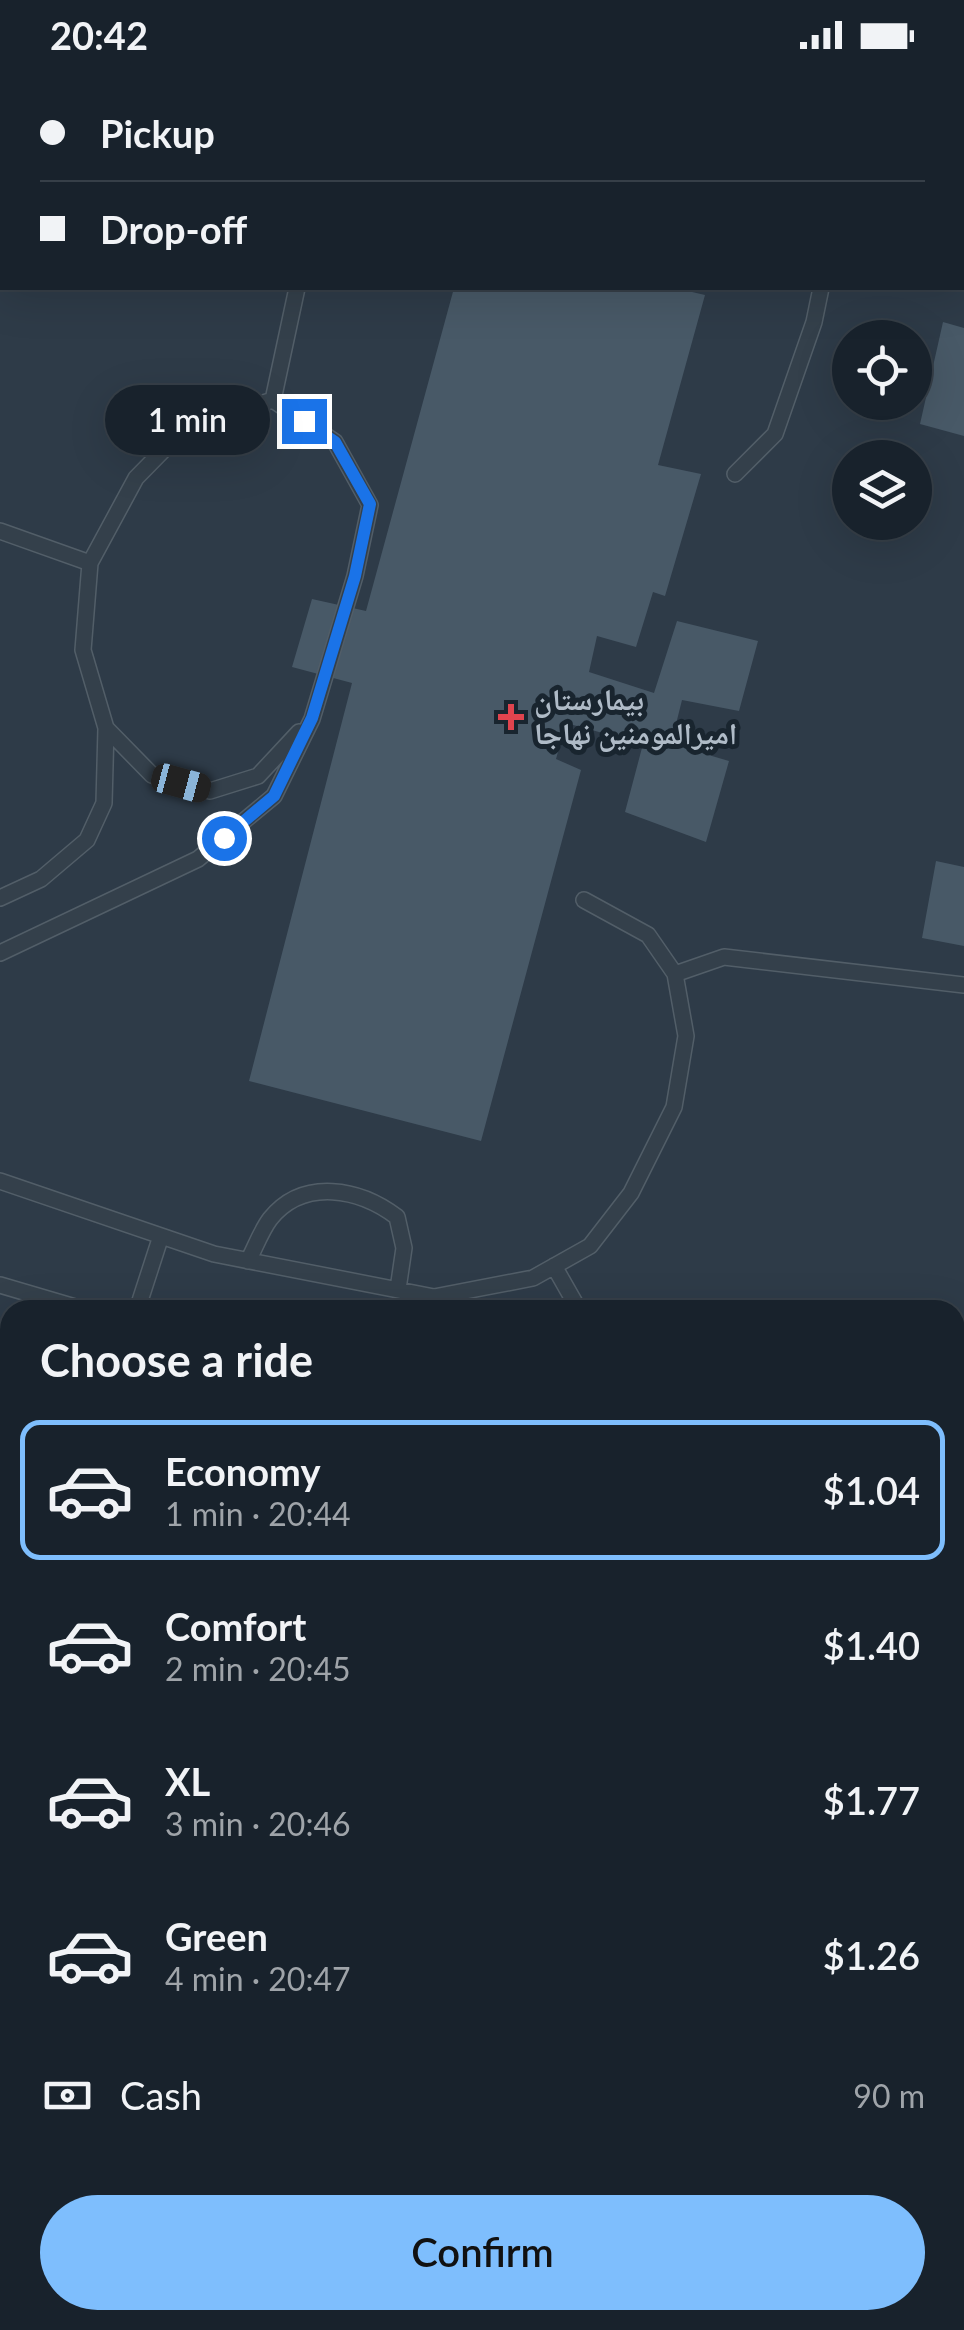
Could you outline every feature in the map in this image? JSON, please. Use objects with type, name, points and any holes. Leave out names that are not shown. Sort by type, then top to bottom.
[{"type":"lane","points":[[273,400],[297,290]]},
{"type":"lane","points":[[735,474],[775,434],[816,292]]},
{"type":"lane","points":[[0,898],[41,879],[87,840],[104,803],[106,728],[84,650],[90,562],[136,478],[187,426],[273,400]]},
{"type":"lane","points":[[0,954],[198,859],[274,796],[312,718],[355,576],[370,504],[335,442],[273,400]]},
{"type":"lane","points":[[0,531],[90,562]]},
{"type":"lane","points":[[106,728],[152,775],[210,791],[258,776],[312,718]]},
{"type":"lane","points":[[0,1181],[160,1239],[248,1261],[434,1297],[533,1278],[590,1246],[631,1193],[674,1107],[686,1036],[676,974],[648,936],[584,900]]},
{"type":"lane","points":[[676,974],[724,957],[964,985]]},
{"type":"lane","points":[[248,1261],[271,1218],[305,1194],[343,1190],[377,1202],[397,1217],[404,1248],[398,1290]]},
{"type":"lane","points":[[140,1300],[160,1239]]},
{"type":"lane","points":[[554,1266],[573,1300]]},
{"type":"lane","points":[[0,1285],[52,1300]]},
{"type":"shaded area","points":[[0,290],[964,290],[964,1300],[0,1300]]},
{"type":"building","name":"بیمارستان امیرالمومنین نهاجا","points":[[453,290],[684,290],[705,295],[658,465],[701,474],[665,596],[653,592],[636,647],[597,636],[589,672],[654,693],[677,621],[758,641],[739,711],[682,700],[671,744],[729,761],[706,842],[625,812],[643,744],[566,723],[556,759],[581,770],[481,1141],[249,1081],[352,683],[292,667],[312,599],[366,611]]},
{"type":"building","points":[[943,322],[964,328],[964,436],[920,424],[921,420],[932,420],[932,371]]},
{"type":"building","points":[[936,861],[964,867],[964,946],[922,938]]},
{"type":"place","name":"بیمارستان امیرالمومنین نهاجا","points":[[511,717]]},
{"type":"route","points":[[224,838],[274,796],[312,718],[355,576],[370,504],[335,442],[304,421]]}]
